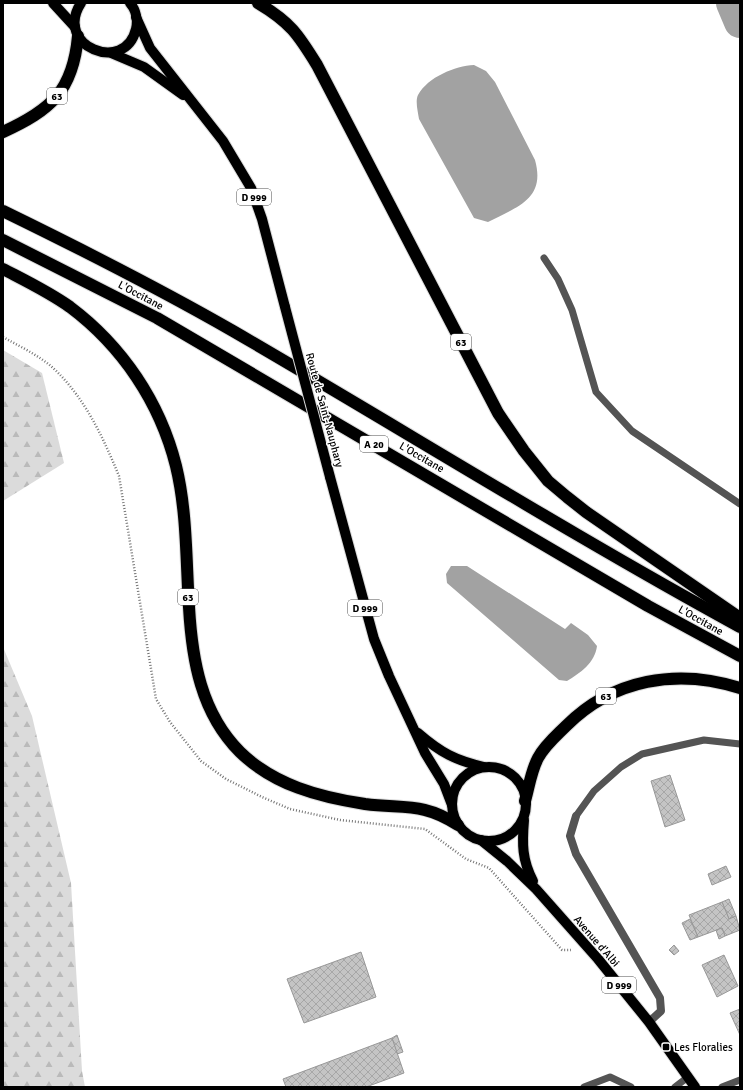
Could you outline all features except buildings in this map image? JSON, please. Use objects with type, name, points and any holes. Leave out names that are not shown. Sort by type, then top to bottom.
[{"type":"highway","name":"63","points":[[258,3],[280,17],[298,36],[318,65],[498,413],[524,451],[548,481],[581,509],[740,618]]},
{"type":"highway","name":"63","points":[[3,132],[27,121],[48,105],[64,88],[72,73],[76,54],[76,31]]},
{"type":"highway","name":"L'Occitane","points":[[3,211],[102,260],[232,331],[659,583],[740,627]]},
{"type":"highway","name":"L'Occitane","points":[[3,240],[157,318],[648,606],[740,656]]},
{"type":"highway","name":"63","points":[[3,269],[47,292],[68,306],[104,337],[119,353],[139,380],[162,423],[176,466],[183,509],[193,657],[206,702],[226,736],[240,752],[268,774],[302,790],[367,804],[418,807],[442,814],[458,825]]},
{"type":"highway","name":"63","points":[[525,801],[533,770],[546,746],[586,708],[604,697],[636,684],[667,679],[709,682],[740,688]]},
{"type":"main road","points":[[53,3],[76,31]]},
{"type":"main road","points":[[76,31],[77,9],[81,3]]},
{"type":"main road","name":"Route de Saint-Nauphary","points":[[130,3],[150,48],[223,141],[250,188],[262,219],[374,639],[389,676],[425,753],[444,784],[452,805]]},
{"type":"main road","points":[[111,53],[126,46],[131,40],[137,25],[136,17]]},
{"type":"main road","name":"Route de Saint-Nauphary","points":[[76,31],[84,44],[92,50],[102,53],[111,53],[144,67],[193,102]]},
{"type":"main road","name":"Route de Saint-Nauphary","points":[[416,732],[435,748],[448,756],[461,762],[487,767]]},
{"type":"main road","points":[[487,767],[498,768],[517,780],[523,790],[525,801],[524,815],[518,827],[508,836],[495,840],[481,840],[464,832],[458,825],[453,815],[452,805],[453,795],[462,779],[477,769],[487,767]]},
{"type":"main road","name":"Avenue d'Albi","points":[[524,815],[522,840],[525,865],[536,889]]},
{"type":"main road","name":"Avenue d'Albi","points":[[481,840],[507,861],[536,889],[585,945],[649,1022],[695,1087]]},
{"type":"street","points":[[576,816],[570,836],[576,854],[660,998],[660,1011],[649,1022]]},
{"type":"lane","points":[[544,258],[558,278],[572,310],[596,392],[632,431],[740,504]]},
{"type":"lane","points":[[576,816],[594,791],[621,767],[642,754],[704,740],[740,744]]},
{"type":"lane","points":[[584,1087],[610,1077],[631,1087]]},
{"type":"lane","points":[[675,1087],[688,1077]]},
{"type":"lane","points":[[722,1087],[740,1080]]},
{"type":"path","points":[[3,337],[52,367],[77,395],[108,448],[119,476],[156,699],[170,722],[201,761],[226,779],[290,809],[340,820],[425,829],[466,859],[488,868],[562,950],[573,950],[585,945]]},
{"type":"green space","points":[[3,350],[42,373],[64,463],[3,501]]},
{"type":"green space","points":[[3,647],[32,716],[71,883],[82,1071],[85,1087],[3,1087]]},
{"type":"shaded area","points":[[474,65],[486,71],[495,82],[535,160],[537,173],[533,193],[526,200],[519,206],[488,222],[474,218],[419,119],[417,107],[418,95],[428,83],[451,70]]},
{"type":"shaded area","points":[[451,566],[467,566],[565,629],[571,623],[588,635],[597,646],[593,658],[582,671],[567,681],[559,680],[447,583],[446,574]]},
{"type":"waterway","points":[[732,3],[740,22]]},
{"type":"place","name":"Les Floralies","points":[[666,1047]]}]
